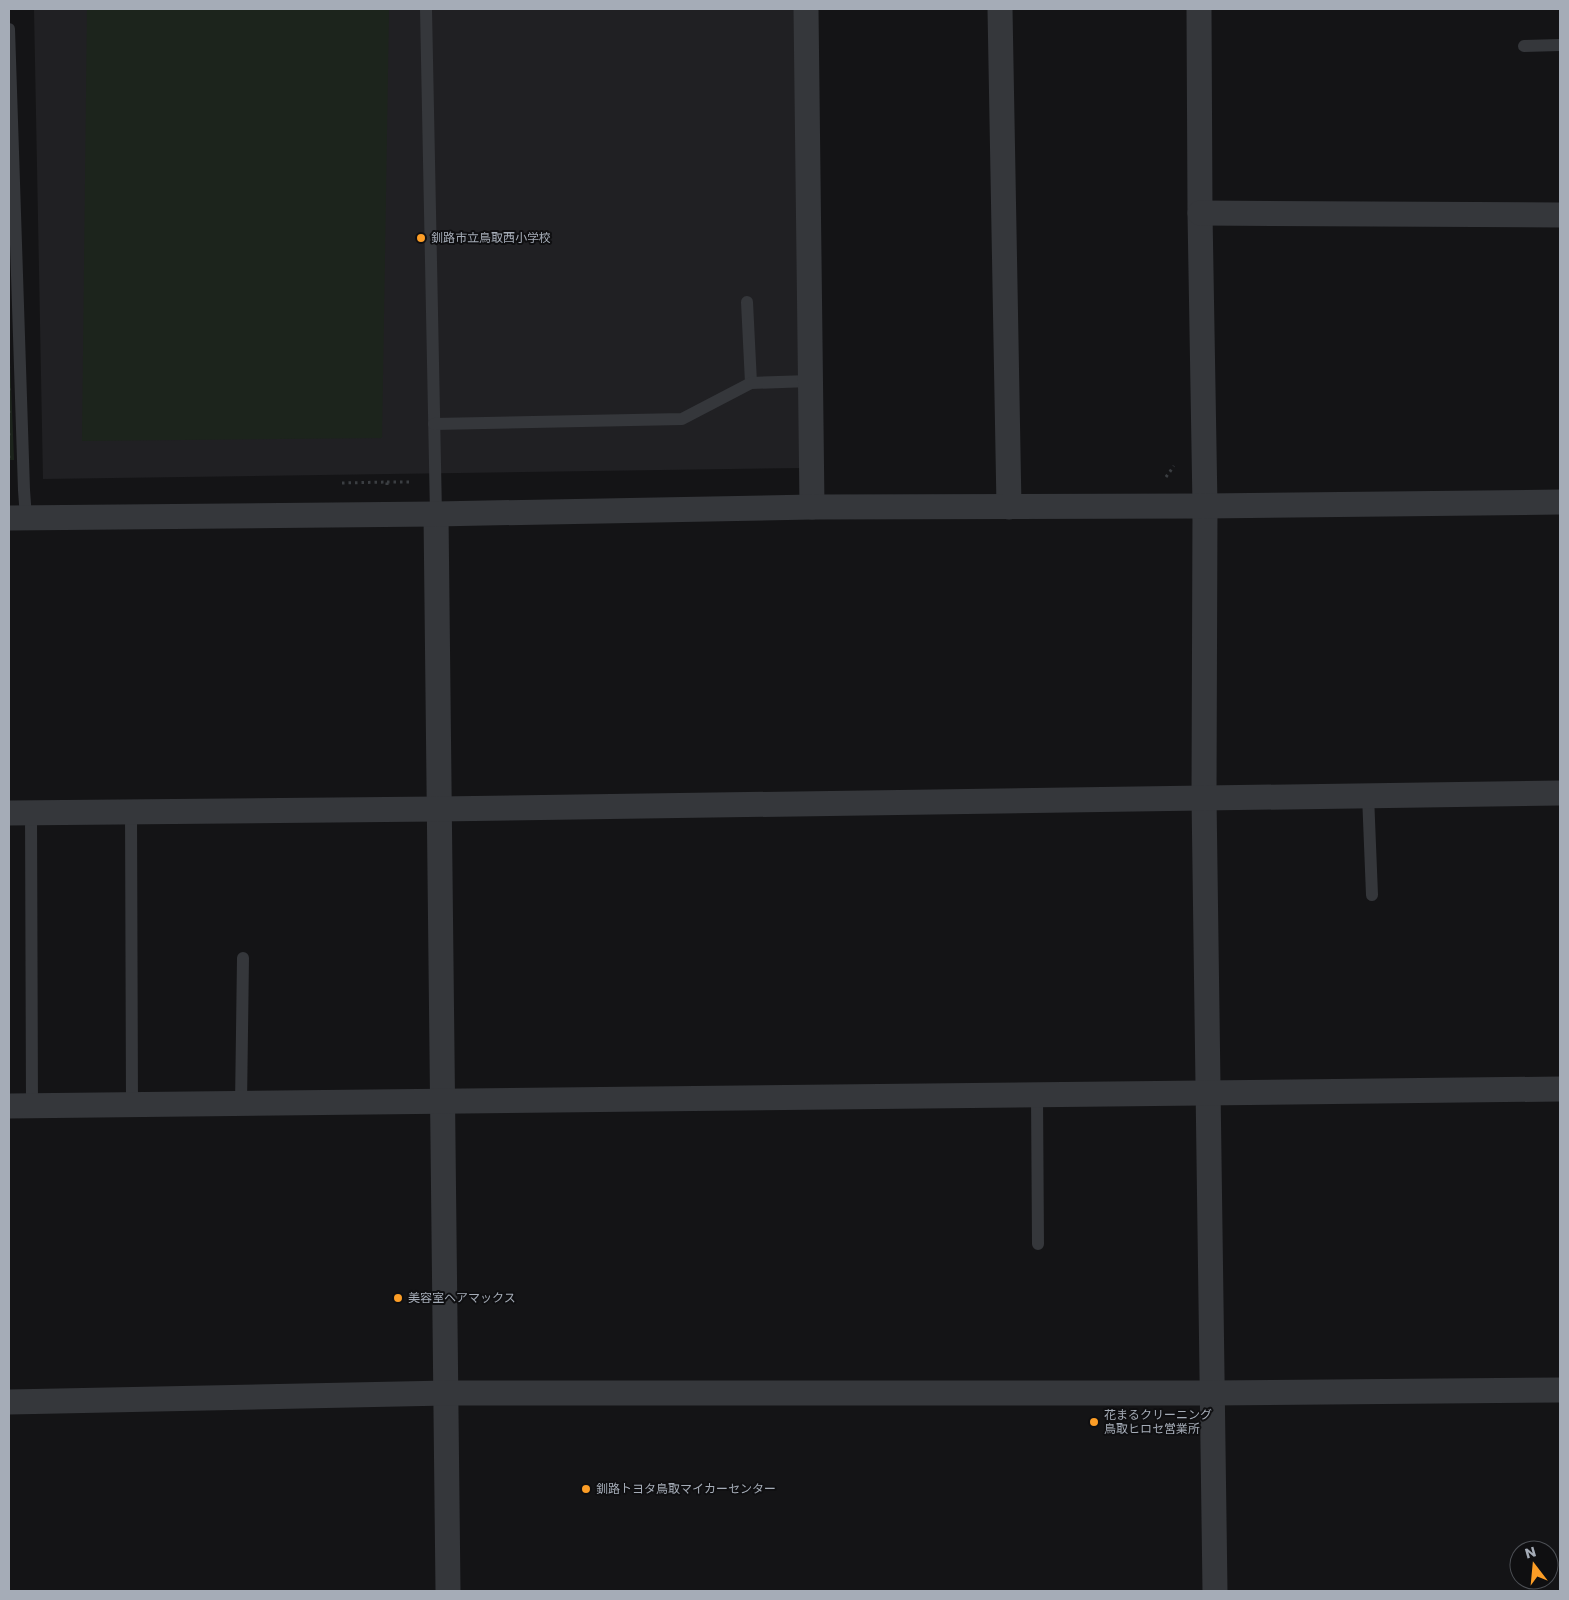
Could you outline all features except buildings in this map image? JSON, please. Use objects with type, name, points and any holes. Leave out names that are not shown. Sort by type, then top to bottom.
[{"type":"street","points":[[806,9],[812,507]]},
{"type":"street","points":[[1000,9],[1009,507]]},
{"type":"street","points":[[1199,9],[1205,506],[1204,797],[1207,1095],[1215,1591]]},
{"type":"street","points":[[1200,213],[1560,215]]},
{"type":"street","points":[[17,518],[436,514],[812,507],[1205,506],[1560,502]]},
{"type":"street","points":[[436,514],[448,1591]]},
{"type":"street","points":[[20,812],[438,809],[1560,793]]},
{"type":"street","points":[[20,1106],[442,1104],[1560,1089]]},
{"type":"street","points":[[9,1402],[446,1393],[1211,1393],[1560,1390]]},
{"type":"lane","points":[[426,9],[436,514]]},
{"type":"lane","points":[[9,29],[24,490],[17,518]]},
{"type":"lane","points":[[1524,46],[1560,45]]},
{"type":"lane","points":[[747,302],[751,382]]},
{"type":"lane","points":[[434,424],[682,419],[751,382],[810,381]]},
{"type":"lane","points":[[1368,795],[1372,896]]},
{"type":"lane","points":[[20,812],[20,1106]]},
{"type":"lane","points":[[131,812],[132,1105]]},
{"type":"lane","points":[[241,1105],[243,958]]},
{"type":"lane","points":[[1036,1097],[1038,1244]]},
{"type":"shaded area","name":"釧路市立鳥取西小学校","points":[[34,9],[801,9],[805,468],[43,479]]},
{"type":"green space","points":[[87,9],[389,9],[382,438],[82,441]]},
{"type":"green space","points":[[9,338],[14,460],[9,460]]},
{"type":"place","name":"釧路市立鳥取西小学校","points":[[421,238]]},
{"type":"place","name":"美容室ヘアマックス","points":[[398,1298]]},
{"type":"place","name":"花まるクリーニング 鳥取ヒロセ営業所","points":[[1094,1422]]},
{"type":"place","name":"釧路トヨタ鳥取マイカーセンター","points":[[586,1489]]}]
